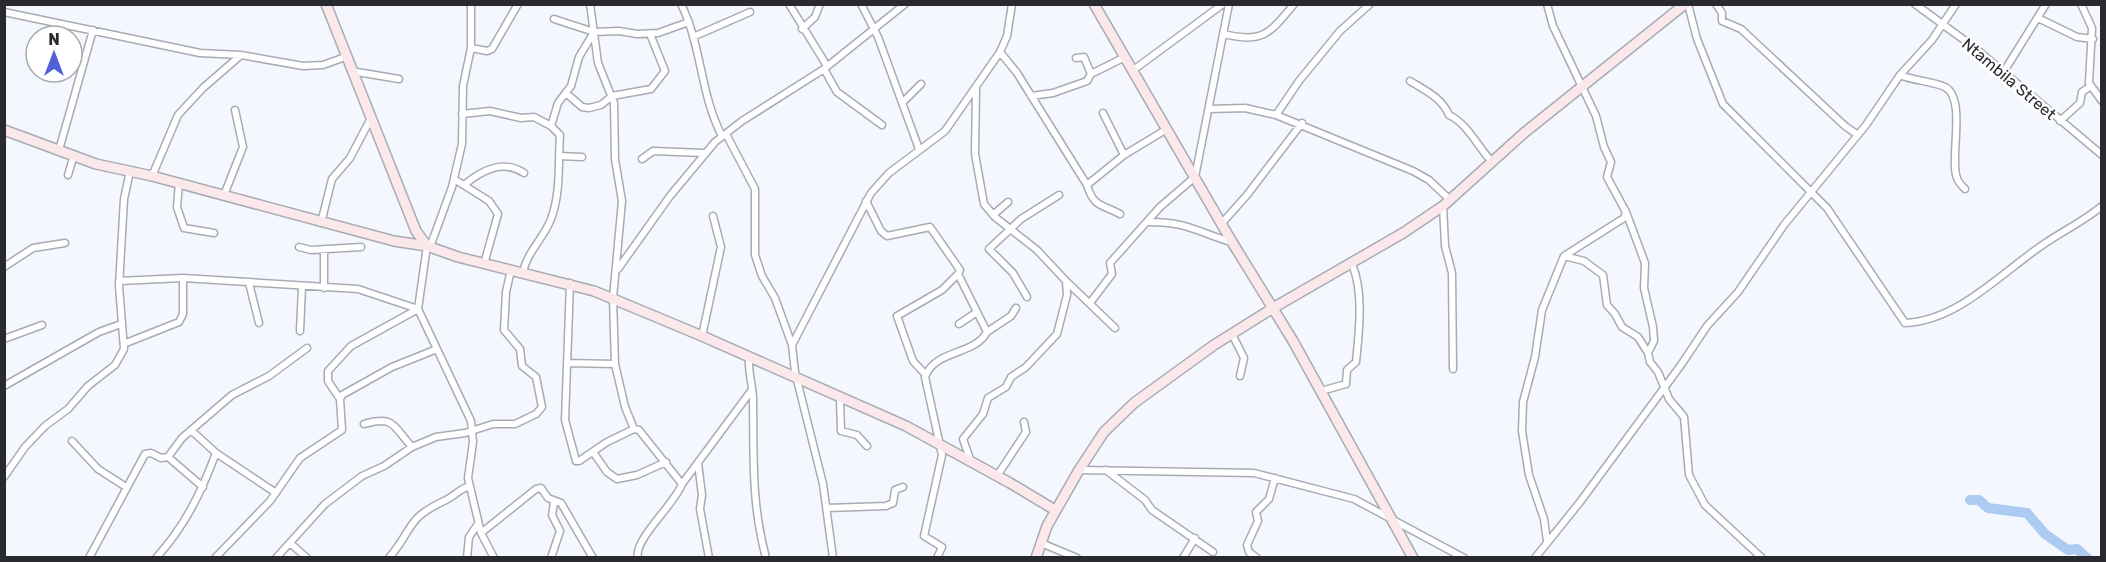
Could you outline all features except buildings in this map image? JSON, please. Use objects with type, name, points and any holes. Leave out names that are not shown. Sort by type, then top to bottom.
[{"type":"street","points":[[326,4],[345,57],[416,231],[428,246]]},
{"type":"street","points":[[471,48],[487,51],[492,49],[518,4]]},
{"type":"street","points":[[590,4],[598,63],[612,96],[615,159],[622,201],[613,298],[615,364],[625,407],[633,429]]},
{"type":"street","points":[[681,4],[693,37],[710,113],[755,189],[755,255],[762,276],[775,298],[792,345],[827,508],[833,558]]},
{"type":"street","points":[[789,4],[837,92],[882,124]]},
{"type":"street","points":[[802,29],[815,16],[820,4]]},
{"type":"street","points":[[861,4],[875,30],[919,149]]},
{"type":"street","points":[[616,272],[704,153],[724,135],[825,67],[875,30],[905,4]]},
{"type":"street","points":[[792,345],[866,201],[889,173],[945,131],[1000,52],[1007,36],[1012,4]]},
{"type":"street","points":[[1094,4],[1232,242],[1273,308],[1413,558]]},
{"type":"street","points":[[1132,71],[1223,4]]},
{"type":"street","points":[[1090,303],[1112,274],[1110,263],[1160,207],[1195,177],[1229,4]]},
{"type":"street","points":[[1224,34],[1246,40],[1258,37],[1275,27],[1294,4]]},
{"type":"street","points":[[1276,115],[1340,31],[1370,4]]},
{"type":"street","points":[[1547,4],[1553,26],[1596,116],[1604,147],[1611,162],[1607,177],[1626,212],[1646,270],[1644,288],[1654,335],[1648,353]]},
{"type":"street","points":[[1036,558],[1055,510],[1078,470],[1104,432],[1126,409],[1232,334],[1352,264],[1446,203],[1581,87],[1686,4],[1697,39],[1723,104],[1827,207],[1905,323],[1947,312],[2044,244],[2066,233],[2102,206]]},
{"type":"street","points":[[1716,4],[1722,13],[1722,21],[1741,29],[1845,126],[1858,135]]},
{"type":"street","name":"Ntambila Street","points":[[1915,4],[2102,155]]},
{"type":"street","points":[[1534,558],[1580,502],[1663,387],[1681,366],[1715,315],[1738,292],[1811,191],[1858,135],[1900,75],[1932,40],[1956,4]]},
{"type":"street","points":[[2003,73],[2046,4]]},
{"type":"street","points":[[2081,4],[2091,24],[2093,39],[2088,68],[2091,86],[2102,101]]},
{"type":"street","points":[[470,5],[471,48],[464,79],[462,144],[454,179],[428,246],[418,309],[468,410],[472,431],[468,471],[470,486],[477,507],[478,524],[494,558]]},
{"type":"street","points":[[4,12],[173,49],[309,66],[323,65],[345,57]]},
{"type":"street","points":[[693,37],[750,12]]},
{"type":"street","points":[[2038,18],[2077,37],[2093,39]]},
{"type":"street","points":[[554,19],[594,32],[650,34],[689,22]]},
{"type":"street","points":[[59,150],[93,30]]},
{"type":"street","points":[[551,126],[558,104],[574,81],[579,57],[594,32]]},
{"type":"street","points":[[566,93],[582,107],[589,108],[601,105],[612,96],[651,89],[665,74],[663,62],[650,34]]},
{"type":"street","points":[[1000,52],[1031,96],[1087,185],[1091,199],[1104,208],[1120,214]]},
{"type":"street","points":[[152,176],[178,115],[203,88],[241,56]]},
{"type":"street","points":[[1076,58],[1084,57],[1092,74]]},
{"type":"street","points":[[1031,96],[1053,93],[1086,81],[1092,74],[1125,57]]},
{"type":"street","points":[[351,71],[399,79]]},
{"type":"street","points":[[1900,75],[1914,81],[1944,87],[1953,95],[1956,124],[1956,177],[1965,189]]},
{"type":"street","points":[[1410,81],[1441,101],[1449,115],[1459,119],[1477,146],[1492,162]]},
{"type":"street","points":[[903,102],[921,84]]},
{"type":"street","points":[[2060,121],[2080,103],[2082,92],[2091,86]]},
{"type":"street","points":[[976,88],[976,170],[984,204],[1010,230],[1037,250],[1115,328]]},
{"type":"street","points":[[1209,109],[1245,108],[1302,123],[1429,180],[1446,203],[1445,246],[1452,273],[1453,369]]},
{"type":"street","points":[[224,195],[243,147],[235,110]]},
{"type":"street","points":[[462,114],[497,112],[521,118],[534,117],[551,126],[560,135],[557,193],[550,220],[526,260],[523,272]]},
{"type":"street","points":[[1103,113],[1124,155]]},
{"type":"street","points":[[321,223],[332,179],[350,158],[371,118]]},
{"type":"street","points":[[1222,223],[1247,195],[1285,142],[1291,140],[1302,123]]},
{"type":"street","points":[[1087,185],[1124,155],[1167,129]]},
{"type":"street","points":[[4,130],[96,164],[152,176],[321,223],[394,241],[428,246],[484,264],[570,284],[613,298],[906,426],[1055,510]]},
{"type":"street","points":[[642,159],[653,151],[704,153]]},
{"type":"street","points":[[68,175],[74,155]]},
{"type":"street","points":[[559,156],[582,157]]},
{"type":"street","points":[[464,185],[473,177],[498,166],[507,165],[524,173]]},
{"type":"street","points":[[4,477],[7,468],[45,426],[68,409],[88,386],[115,364],[126,343],[122,324],[119,281],[124,199],[130,171]]},
{"type":"street","points":[[454,179],[489,201],[498,214],[484,264]]},
{"type":"street","points":[[178,183],[177,207],[184,228],[214,233]]},
{"type":"street","points":[[1027,297],[1013,273],[989,249],[1010,230],[1059,195]]},
{"type":"street","points":[[866,201],[881,231],[887,236],[930,227],[960,270],[942,290],[897,316],[913,361],[925,375],[926,391],[941,445],[942,455],[924,536],[927,540],[942,547],[937,558]]},
{"type":"street","points":[[993,215],[1008,202]]},
{"type":"street","points":[[1547,542],[1544,519],[1529,475],[1522,431],[1523,402],[1535,357],[1542,310],[1564,256],[1624,218],[1626,212]]},
{"type":"street","points":[[702,336],[721,247],[713,216]]},
{"type":"street","points":[[1149,222],[1183,224],[1232,242]]},
{"type":"street","points":[[4,267],[33,248],[65,243]]},
{"type":"street","points":[[298,247],[324,250],[361,247]]},
{"type":"street","points":[[324,250],[324,288]]},
{"type":"street","points":[[1564,256],[1584,261],[1603,274],[1607,305],[1622,327],[1638,337],[1663,387],[1684,417],[1686,465],[1698,494],[1720,521],[1762,558]]},
{"type":"street","points":[[1320,391],[1346,384],[1347,370],[1356,362],[1359,322],[1356,273],[1352,264]]},
{"type":"street","points":[[276,558],[316,512],[342,490],[412,447],[436,436],[472,431],[493,424],[516,424],[536,414],[543,403],[536,377],[522,366],[520,350],[504,330],[506,292],[511,270]]},
{"type":"street","points":[[958,274],[987,332]]},
{"type":"street","points":[[119,281],[183,278],[366,290],[418,309]]},
{"type":"street","points":[[126,343],[179,322],[183,314],[183,278]]},
{"type":"street","points":[[971,462],[963,439],[983,414],[988,398],[1006,387],[1011,377],[1026,367],[1058,334],[1067,295],[1066,281]]},
{"type":"street","points":[[249,282],[259,323]]},
{"type":"street","points":[[570,284],[565,420],[576,461],[633,429],[639,430],[682,484]]},
{"type":"street","points":[[300,331],[302,287]]},
{"type":"street","points":[[925,375],[946,356],[976,344],[987,332],[1011,316],[1016,308]]},
{"type":"street","points":[[215,558],[276,493],[300,458],[342,430],[340,399],[328,381],[328,370],[351,346],[418,309]]},
{"type":"street","points":[[959,324],[977,312]]},
{"type":"street","points":[[4,386],[90,337],[122,324]]},
{"type":"street","points":[[4,339],[42,325]]},
{"type":"street","points":[[1232,334],[1244,358],[1240,376]]},
{"type":"street","points":[[89,558],[145,454],[151,453],[160,459],[168,457],[182,438],[232,395],[269,376],[308,348]]},
{"type":"street","points":[[340,399],[350,390],[392,367],[437,349]]},
{"type":"street","points":[[749,358],[752,388],[754,507],[766,558]]},
{"type":"street","points":[[567,363],[615,364]]},
{"type":"street","points":[[628,558],[637,554],[701,456],[721,435],[750,395],[752,388]]},
{"type":"street","points":[[840,399],[841,431],[857,435],[867,446]]},
{"type":"street","points":[[364,424],[380,419],[388,420],[412,447]]},
{"type":"street","points":[[997,476],[1026,432],[1024,422]]},
{"type":"street","points":[[192,431],[216,453],[276,493]]},
{"type":"street","points":[[72,441],[98,469],[126,487]]},
{"type":"street","points":[[594,452],[607,472],[617,479],[637,476],[666,462]]},
{"type":"street","points":[[156,558],[183,525],[203,487],[216,453]]},
{"type":"street","points":[[168,457],[203,487]]},
{"type":"street","points":[[698,463],[702,495],[700,509],[709,558]]},
{"type":"street","points":[[1078,470],[1235,471],[1275,478],[1354,499],[1464,558]]},
{"type":"street","points":[[1106,470],[1145,500],[1152,510],[1213,552]]},
{"type":"street","points":[[1257,558],[1248,552],[1247,545],[1258,521],[1256,512],[1269,499],[1275,478]]},
{"type":"street","points":[[389,558],[422,511],[452,497],[456,491],[470,486]]},
{"type":"street","points":[[827,508],[886,506],[893,503],[895,490],[903,487]]},
{"type":"street","points":[[482,533],[536,489],[541,488],[554,502],[561,503],[593,558]]},
{"type":"street","points":[[550,558],[560,531],[552,515],[554,502]]},
{"type":"street","points":[[467,558],[469,537],[478,524]]},
{"type":"street","points":[[1183,558],[1195,538]]},
{"type":"street","points":[[290,543],[307,558]]},
{"type":"street","points":[[1041,543],[1077,558]]},
{"type":"waterway","points":[[1970,500],[1979,500],[1988,508],[2027,513],[2045,534],[2068,550],[2077,549],[2087,558]]}]
